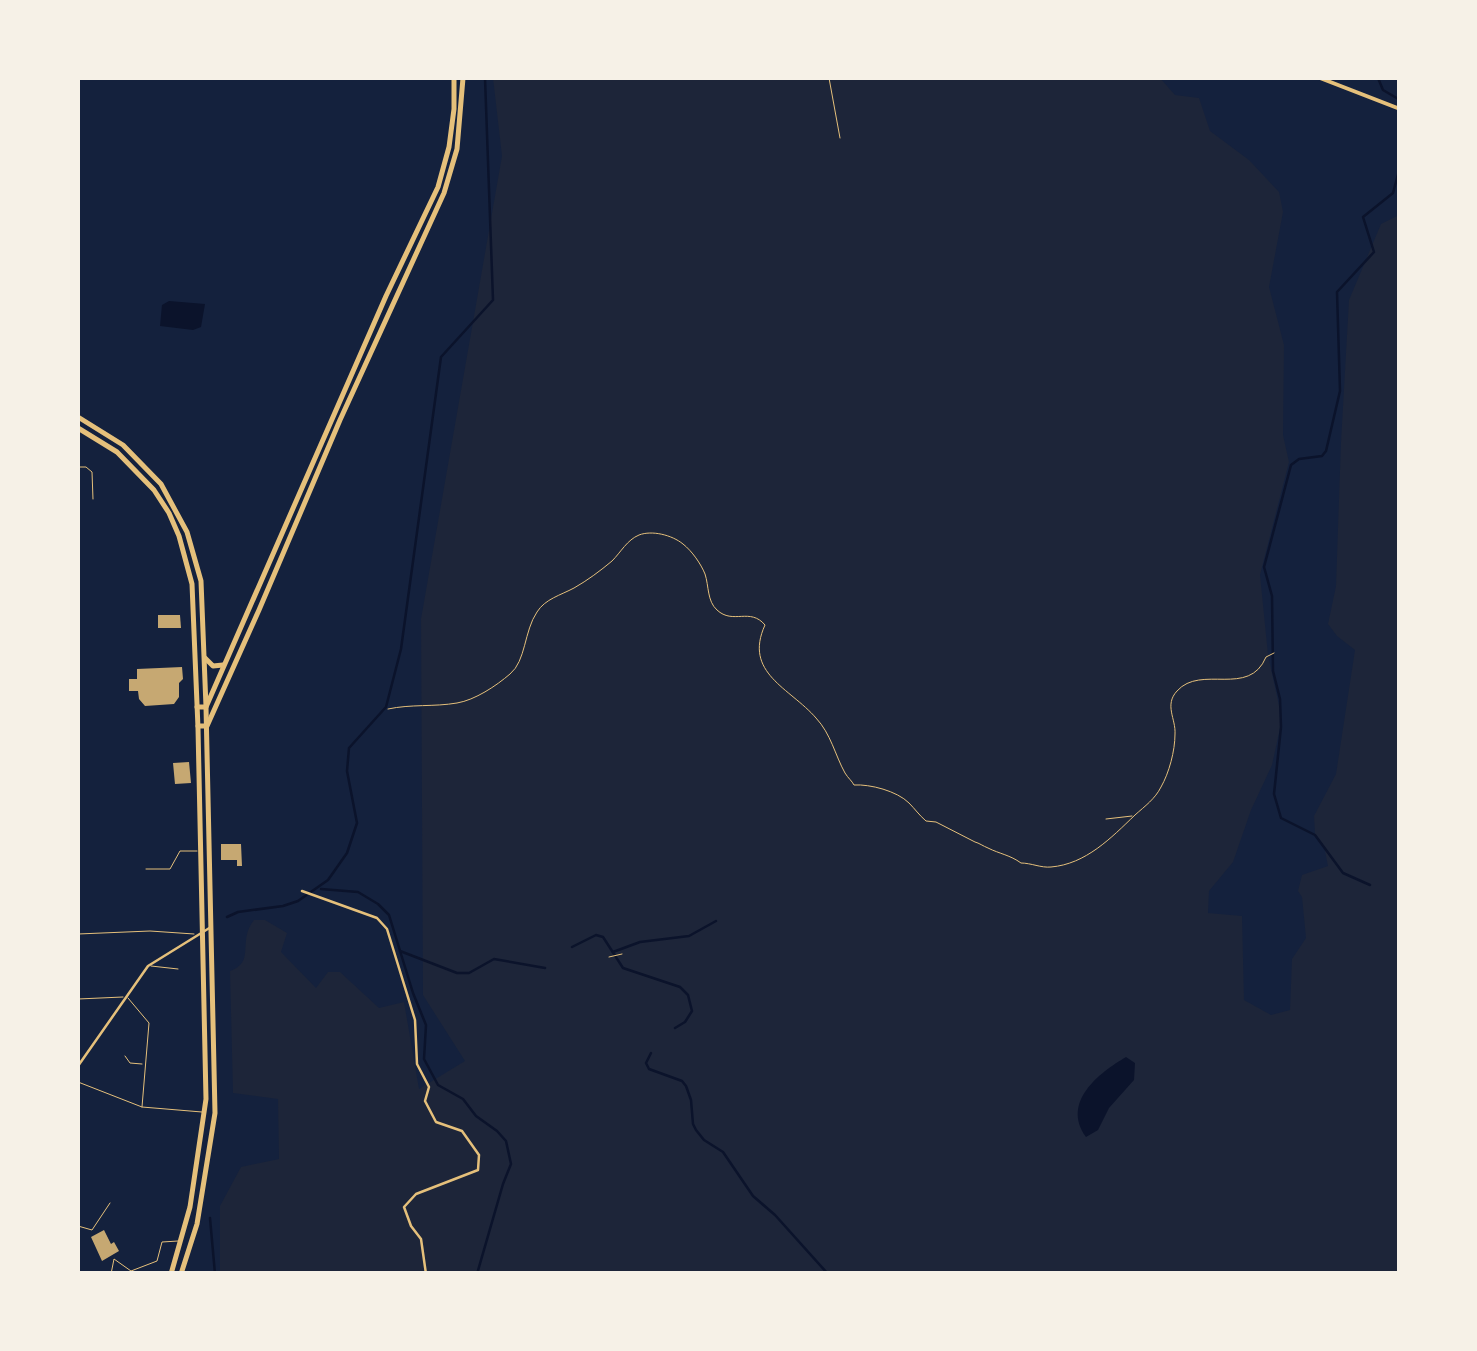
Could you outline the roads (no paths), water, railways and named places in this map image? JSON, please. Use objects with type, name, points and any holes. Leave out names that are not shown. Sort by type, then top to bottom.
[{"type":"main road","points":[[206,707],[438,186],[454,108],[454,78]]},
{"type":"main road","points":[[207,726],[444,193],[457,149],[462,78]]},
{"type":"main road","points":[[78,417],[123,445],[161,484],[182,520],[196,556],[203,608],[215,1098],[197,1224],[181,1274]]},
{"type":"main road","points":[[78,428],[136,469],[169,513],[190,572],[194,608],[205,1112],[190,1207],[169,1274]]},
{"type":"main road","points":[[205,658],[216,667],[226,663]]},
{"type":"main road","points":[[198,707],[206,707]]},
{"type":"main road","points":[[198,726],[207,726]]},
{"type":"street","points":[[1320,78],[1400,110]]},
{"type":"street","points":[[194,608],[203,608]]},
{"type":"street","points":[[195,637],[204,637]]},
{"type":"street","points":[[304,891],[377,918],[387,929],[416,1020],[417,1064],[429,1086],[425,1101],[436,1122],[462,1130],[479,1155],[478,1170],[416,1194],[404,1207],[421,1239],[426,1274]]},
{"type":"street","points":[[78,1066],[148,966],[212,926]]},
{"type":"street","points":[[198,1163],[206,1164]]},
{"type":"lane","points":[[829,78],[840,138]]},
{"type":"lane","points":[[78,467],[92,472],[92,499]]},
{"type":"lane","points":[[146,868],[170,869],[180,851],[200,850]]},
{"type":"lane","points":[[78,934],[200,933]]},
{"type":"lane","points":[[609,956],[622,954]]},
{"type":"lane","points":[[148,966],[178,970]]},
{"type":"lane","points":[[78,999],[126,996],[149,1023],[142,1107]]},
{"type":"lane","points":[[124,1056],[130,1063],[145,1064]]},
{"type":"lane","points":[[78,1082],[142,1107],[205,1112]]},
{"type":"lane","points":[[78,1226],[92,1230],[110,1203]]},
{"type":"lane","points":[[110,1274],[114,1260],[131,1271],[157,1261],[162,1242],[182,1240]]},
{"type":"waterway","points":[[227,917],[298,901],[328,880],[347,853],[357,823],[347,771],[349,748],[386,707],[401,649],[441,357],[493,300],[485,78]]},
{"type":"waterway","points":[[1378,78],[1383,90],[1400,100]]},
{"type":"waterway","points":[[1370,885],[1343,873],[1315,835],[1281,818],[1274,794],[1280,699],[1273,671],[1272,596],[1264,567],[1291,465],[1299,459],[1322,456],[1326,451],[1340,391],[1337,292],[1374,252],[1363,217],[1393,193],[1400,167]]},
{"type":"waterway","points":[[321,889],[358,892],[389,915],[426,1025],[424,1059],[438,1085],[463,1099],[476,1116],[506,1141],[511,1164],[477,1274]]},
{"type":"waterway","points":[[613,952],[640,942],[689,936],[716,921]]},
{"type":"waterway","points":[[572,947],[596,935],[603,937],[623,968],[680,987],[688,995],[692,1011],[675,1028]]},
{"type":"waterway","points":[[400,951],[457,973],[469,973],[494,959],[545,968]]},
{"type":"waterway","points":[[651,1053],[646,1063],[649,1069],[686,1086],[693,1124],[704,1140],[723,1152],[753,1196],[828,1274]]},
{"type":"waterway","points":[[210,1218],[215,1274]]}]
